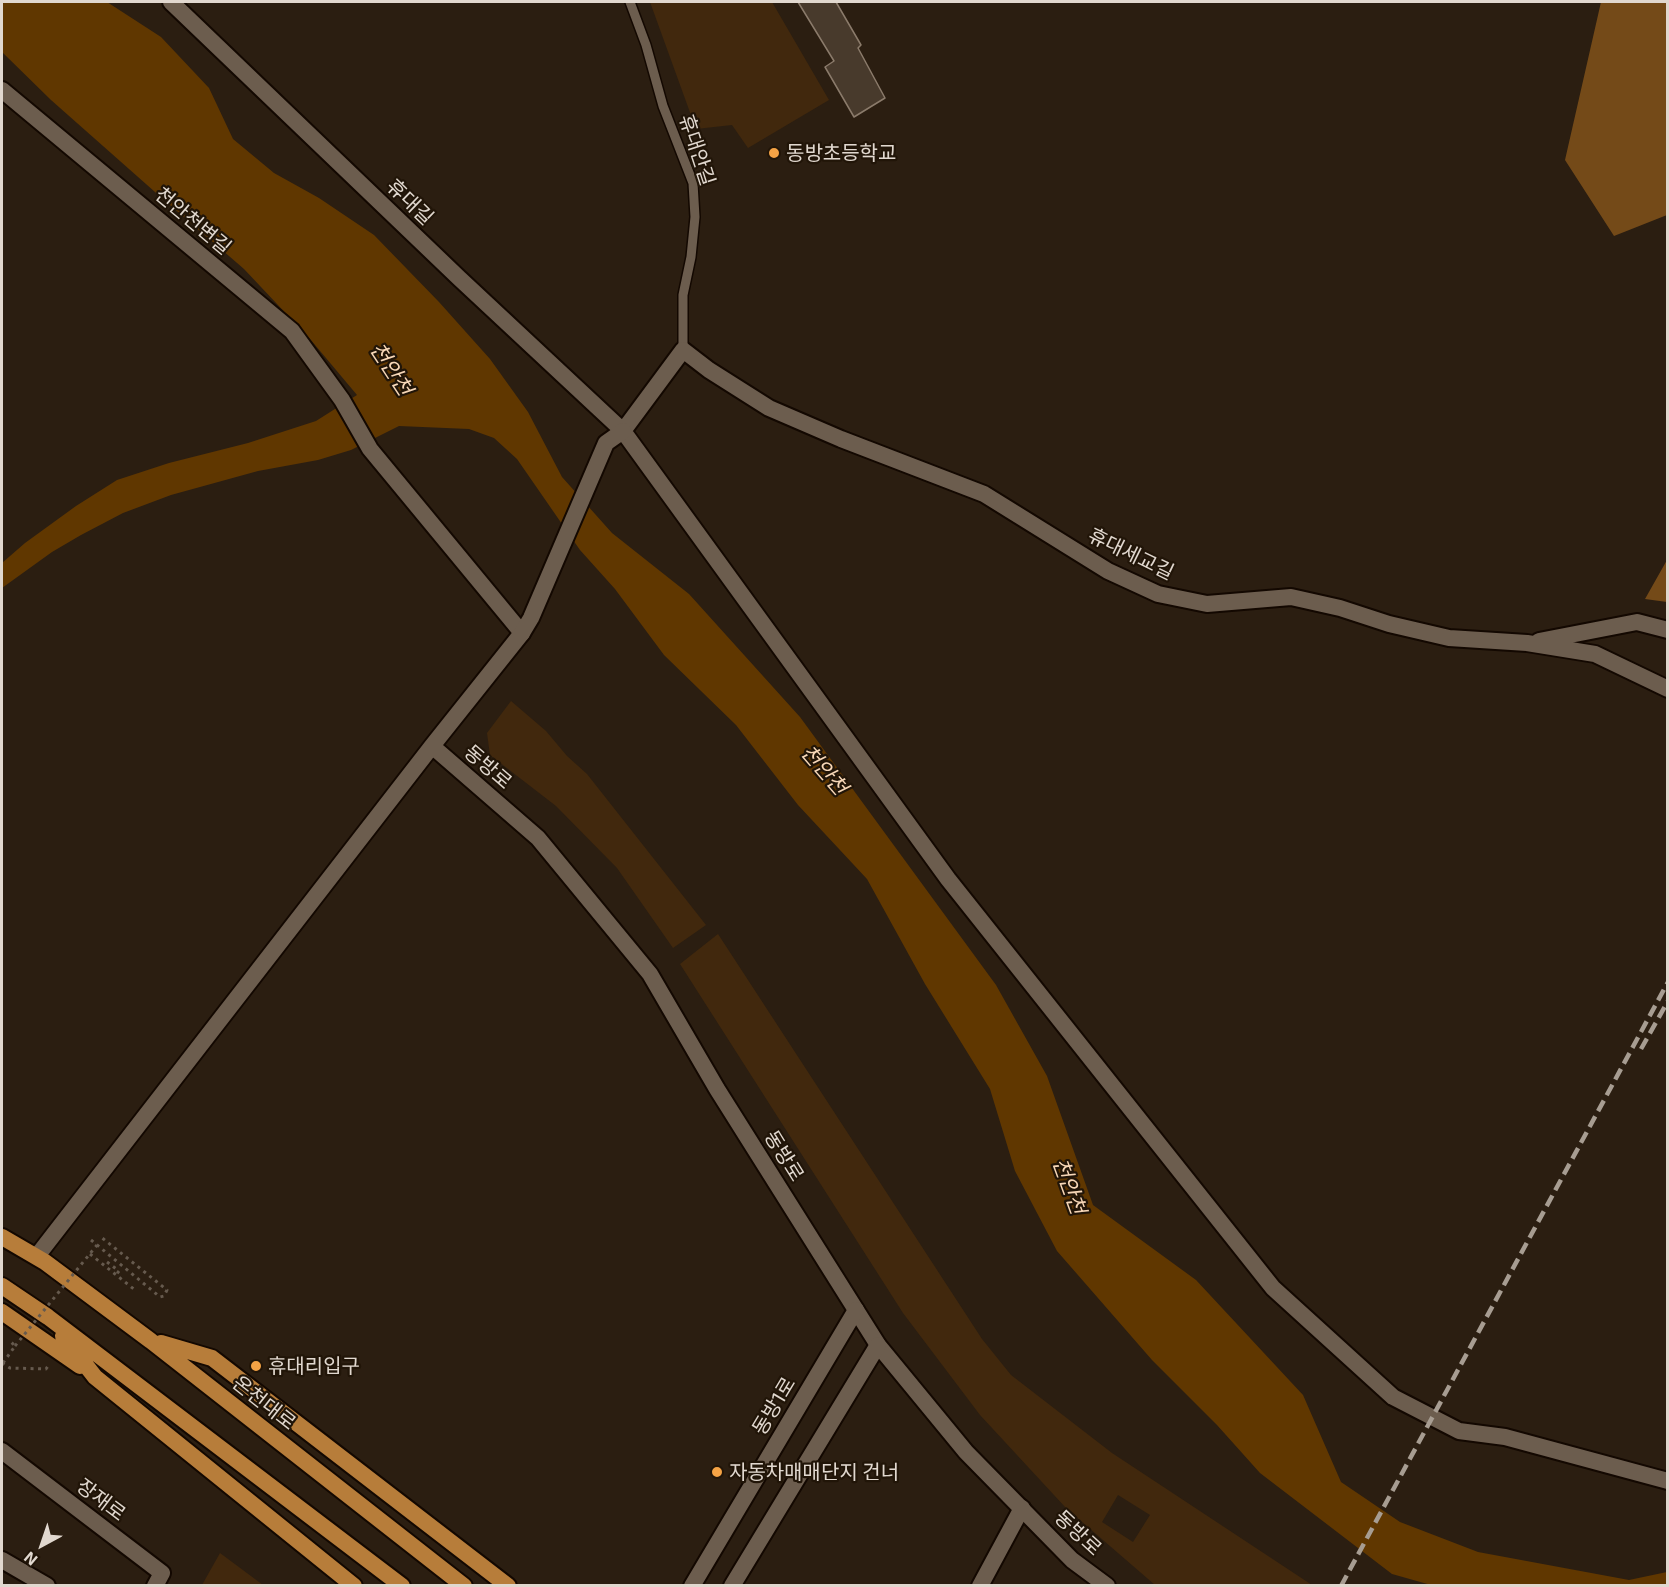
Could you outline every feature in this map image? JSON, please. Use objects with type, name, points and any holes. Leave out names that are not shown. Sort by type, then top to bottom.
[{"type":"highway","name":"온천대로","points":[[2,1237],[37,1256],[151,1341],[464,1586]]},
{"type":"highway","points":[[2,1286],[48,1317],[402,1586]]},
{"type":"highway","points":[[2,1312],[10,1322],[95,1377],[354,1586]]},
{"type":"highway","points":[[48,1317],[95,1377]]},
{"type":"highway","points":[[151,1341],[212,1358],[508,1586]]},
{"type":"street","name":"휴대길","points":[[171,2],[623,431],[948,879],[1273,1288],[1393,1397],[1459,1431],[1505,1437],[1668,1481]]},
{"type":"street","name":"천안천변길","points":[[2,90],[292,331],[342,400],[370,449],[526,626]]},
{"type":"street","points":[[37,1256],[526,626],[606,443],[623,431],[683,350]]},
{"type":"street","name":"휴대세교길","points":[[683,350],[709,370],[769,408],[841,439],[984,494],[1108,571],[1158,594],[1207,604],[1291,597],[1449,638],[1527,643],[1595,654],[1668,689]]},
{"type":"street","points":[[1527,643],[1637,622],[1668,630]]},
{"type":"street","name":"동방로","points":[[432,746],[538,838],[650,974],[717,1089],[878,1346],[966,1452],[1072,1560],[1107,1586]]},
{"type":"street","name":"동방1로","points":[[692,1586],[856,1310]]},
{"type":"street","points":[[732,1586],[878,1346]]},
{"type":"street","name":"장재로","points":[[2,1451],[162,1573],[155,1586]]},
{"type":"street","points":[[980,1586],[1022,1508]]},
{"type":"street","points":[[2,1560],[47,1586]]},
{"type":"lane","name":"휴대안길","points":[[630,2],[646,45],[663,106],[693,183],[695,218],[691,258],[683,296],[683,350]]},
{"type":"path","points":[[91,1240],[160,1297],[164,1296],[167,1290],[101,1237]]},
{"type":"path","points":[[41,1360],[48,1366],[46,1369],[10,1368],[2,1364],[97,1245]]},
{"type":"path","points":[[90,1254],[135,1290]]},
{"type":"path","points":[[107,1262],[119,1271],[116,1275]]},
{"type":"path","points":[[11,1342],[26,1348]]},
{"type":"shaded area","points":[[650,2],[772,2],[829,100],[748,148],[732,125],[696,129]]},
{"type":"shaded area","points":[[1601,2],[1667,2],[1667,215],[1614,236],[1565,160]]},
{"type":"shaded area","points":[[1667,560],[1667,602],[1645,599]]},
{"type":"shaded area","points":[[511,701],[546,731],[567,756],[587,774],[706,925],[673,948],[617,868],[556,806],[490,755],[487,733]]},
{"type":"shaded area","points":[[718,934],[982,1339],[1011,1375],[1112,1453],[1312,1585],[1155,1585],[1066,1508],[980,1415],[903,1313],[680,964]],"holes":[[[1118,1495],[1150,1515],[1133,1542],[1102,1522]]]},
{"type":"shaded area","points":[[220,1553],[263,1585],[202,1585]]},
{"type":"water","name":"천안천","points":[[2,2],[107,2],[161,37],[209,88],[233,139],[274,173],[319,198],[374,235],[439,302],[490,359],[528,412],[562,477],[612,533],[689,594],[800,717],[996,985],[1047,1076],[1093,1205],[1196,1280],[1303,1395],[1341,1482],[1400,1522],[1478,1552],[1629,1580],[1667,1572],[1667,1585],[1431,1585],[1392,1574],[1260,1473],[1217,1425],[1152,1360],[1057,1251],[1015,1171],[990,1089],[925,984],[867,879],[798,805],[736,725],[664,655],[615,589],[580,550],[517,459],[494,438],[469,429],[399,426],[351,450],[318,460],[258,471],[171,495],[123,513],[81,535],[52,552],[2,588],[2,563],[25,543],[76,506],[117,480],[316,421],[357,395],[310,339],[244,269],[51,100],[2,52]]},
{"type":"building","points":[[798,2],[836,2],[861,45],[858,48],[885,98],[854,117],[825,67],[834,61]]},
{"type":"railway","points":[[1341,1586],[1668,982]]},
{"type":"railway","points":[[1641,1049],[1668,1001]]},
{"type":"place","name":"동방초등학교","points":[[774,153]]},
{"type":"place","name":"휴대리입구","points":[[256,1366]]},
{"type":"place","name":"자동차매매단지 건너","points":[[717,1472]]}]
